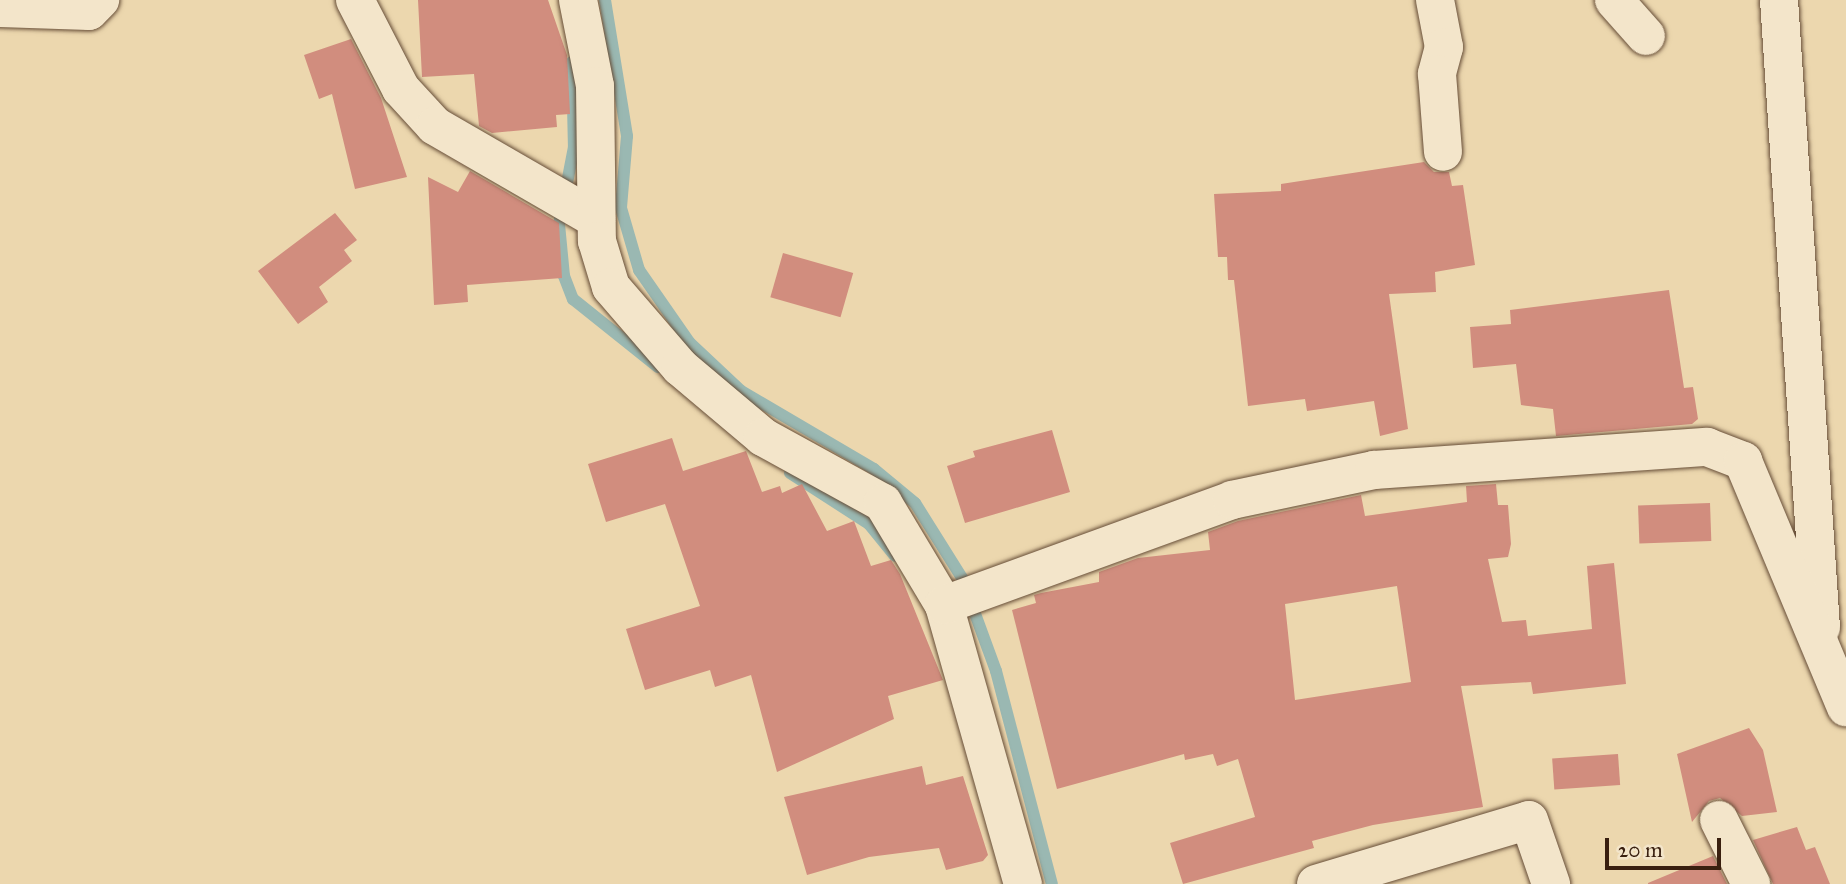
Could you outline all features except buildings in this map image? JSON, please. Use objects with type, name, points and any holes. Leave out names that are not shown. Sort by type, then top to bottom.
[{"type":"street","points":[[0,8],[89,11],[100,0]]},
{"type":"street","points":[[355,0],[401,89],[435,126],[575,206],[627,311],[680,367],[763,437],[883,503],[960,599],[1023,884]]},
{"type":"street","points":[[575,206],[596,86],[578,0]]},
{"type":"street","points":[[1435,0],[1444,47],[1437,74],[1443,152]]},
{"type":"street","points":[[1614,0],[1646,36]]},
{"type":"street","points":[[1779,0],[1821,637]]},
{"type":"street","points":[[960,599],[1232,500],[1374,470],[1707,447],[1743,461],[1793,590],[1821,637],[1846,707]]},
{"type":"street","points":[[1316,884],[1529,820],[1550,884]]},
{"type":"street","points":[[1719,820],[1751,884]]},
{"type":"waterway","points":[[605,0],[627,136],[621,208],[639,270],[689,342],[741,391],[874,469],[915,503],[962,578],[996,671],[1052,884]]},
{"type":"waterway","points":[[572,62],[574,147],[559,224],[564,276],[573,299],[658,367]]},
{"type":"waterway","points":[[790,473],[869,524],[895,556]]}]
